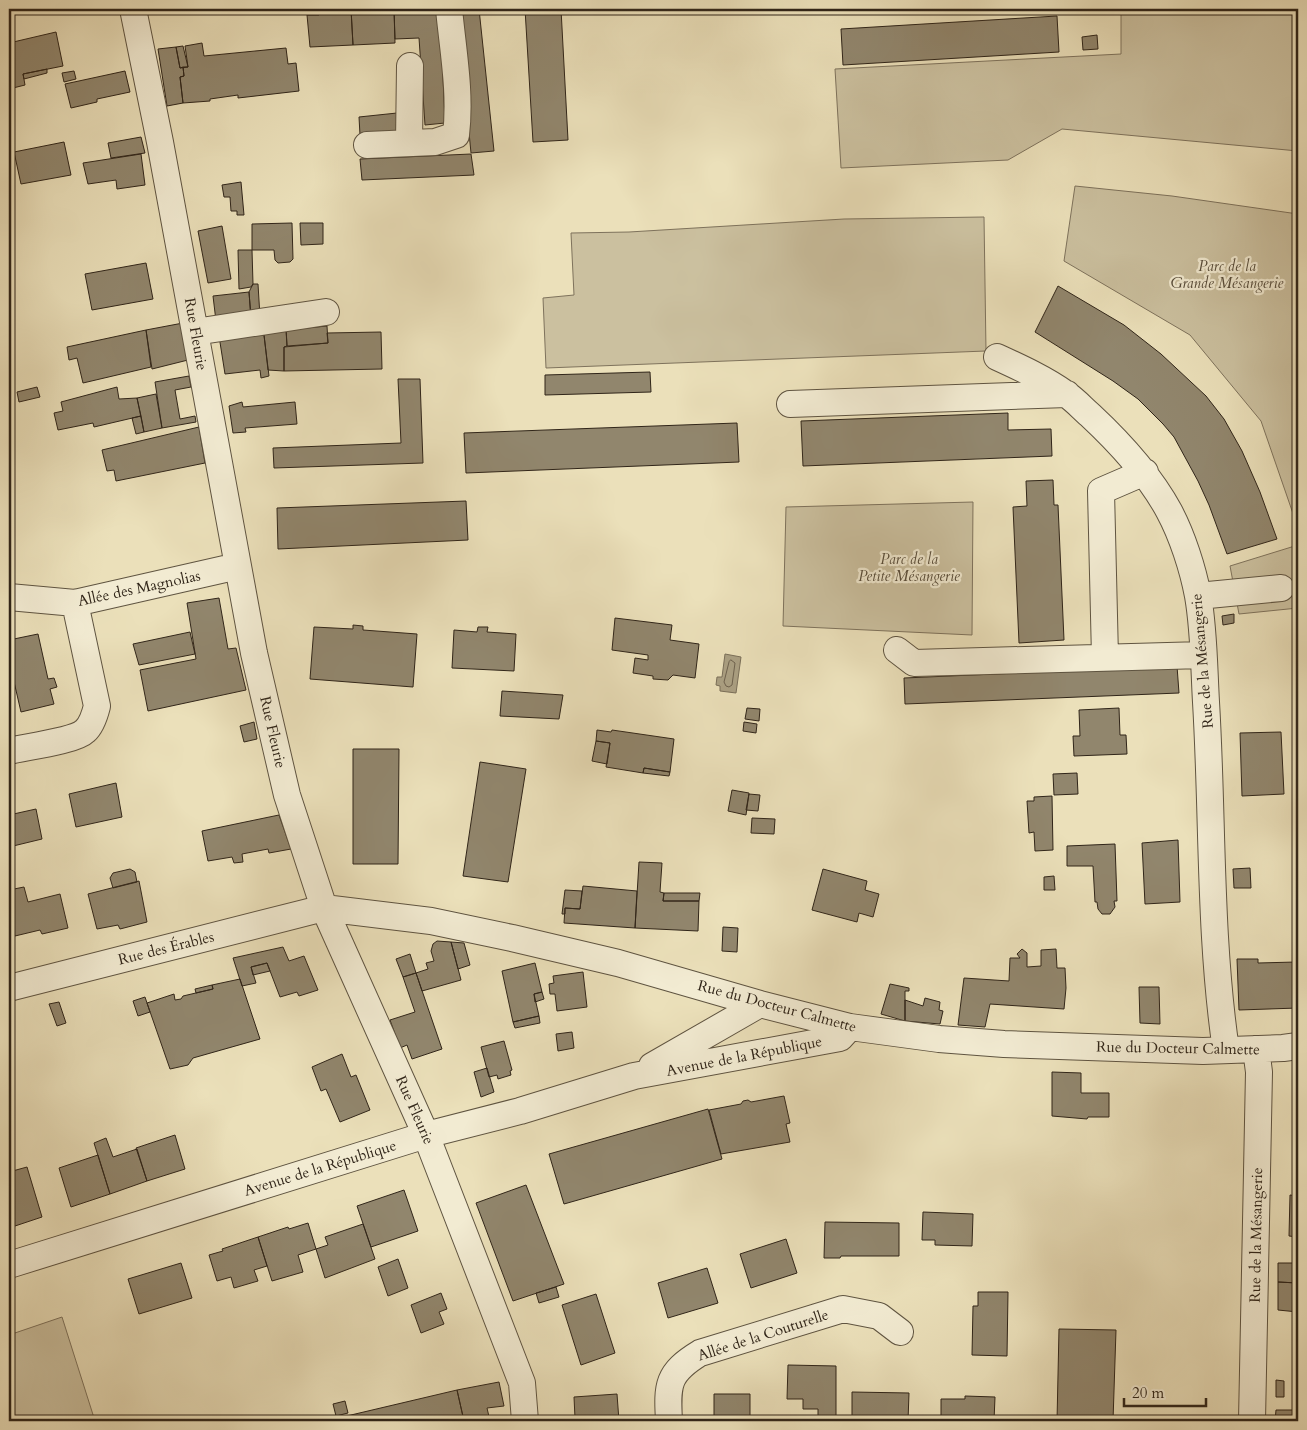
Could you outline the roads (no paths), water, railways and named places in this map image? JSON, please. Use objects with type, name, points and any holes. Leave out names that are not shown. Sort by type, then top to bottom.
[{"type":"street","name":"Rue Fleurie","points":[[133,9],[160,142],[254,653],[287,795],[324,908],[426,1135],[522,1383],[525,1421]]},
{"type":"street","points":[[368,145],[435,142],[456,136],[459,114],[450,9]]},
{"type":"street","points":[[409,143],[410,66]]},
{"type":"street","points":[[195,332],[326,312]]},
{"type":"street","name":"Rue de la Mésangerie","points":[[997,357],[1039,377],[1067,394],[1109,432],[1144,472],[1170,512],[1188,560],[1198,596],[1203,655],[1208,737],[1214,919],[1220,1007],[1226,1050]]},
{"type":"street","points":[[790,404],[1067,394]]},
{"type":"street","points":[[1105,657],[1101,491],[1144,472]]},
{"type":"street","name":"Allée des Magnolias","points":[[9,596],[75,603],[238,566]]},
{"type":"street","points":[[1198,596],[1281,588]]},
{"type":"street","points":[[9,751],[75,737],[86,731],[93,718],[97,706],[75,603]]},
{"type":"street","points":[[897,650],[914,663],[1203,655]]},
{"type":"street","name":"Rue des Érables","points":[[9,988],[324,908]]},
{"type":"street","name":"Rue du Docteur Calmette","points":[[324,908],[431,921],[512,938],[618,963],[760,1004],[850,1027],[939,1039],[1004,1044],[1203,1051],[1298,1046]]},
{"type":"street","name":"Avenue de la République","points":[[634,1076],[760,1004]]},
{"type":"street","name":"Avenue de la République","points":[[9,1265],[426,1135],[520,1111],[634,1076],[840,1038],[850,1027]]},
{"type":"street","name":"Rue de la Mésangerie","points":[[1252,1421],[1259,1072],[1256,1049]]},
{"type":"street","name":"Allée de la Couturelle","points":[[669,1421],[667,1394],[672,1378],[683,1363],[700,1353],[843,1308],[878,1316],[900,1332]]},
{"type":"water","points":[[725,654],[741,657],[736,693],[720,691],[720,686],[716,685],[717,677],[722,677]]},
{"type":"park label","name":"Parc de la Grande Mésangerie","points":[[1227,274]]},
{"type":"park label","name":"Parc de la Petite Mésangerie","points":[[909,568]]}]
